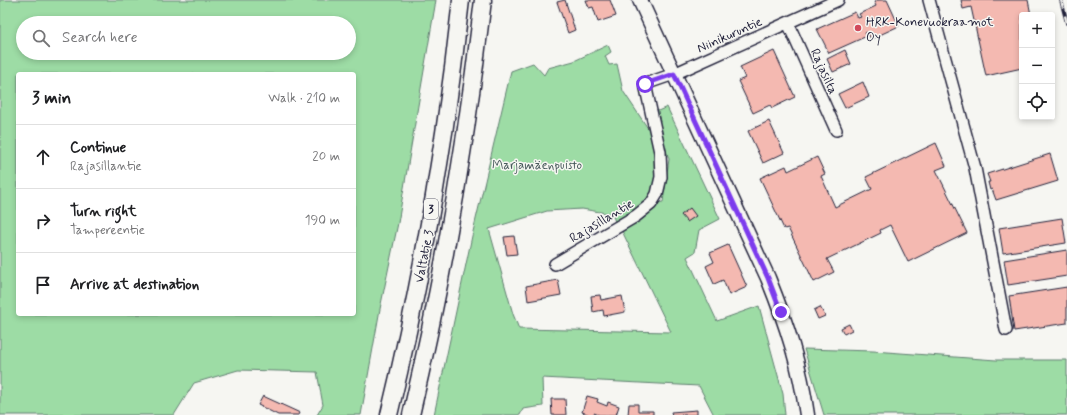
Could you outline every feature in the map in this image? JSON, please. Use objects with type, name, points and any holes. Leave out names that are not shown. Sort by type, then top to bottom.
[{"type":"highway","name":"Valtatie 3","points":[[389,415],[399,375],[423,255],[444,135],[461,0]]},
{"type":"highway","name":"Valtatie 3","points":[[411,415],[444,259],[464,138],[483,0]]},
{"type":"main road","points":[[640,0],[768,278],[796,356],[807,415]]},
{"type":"street","name":"Niinikuruntie","points":[[674,74],[838,0]]},
{"type":"street","points":[[929,0],[975,168],[1006,330]]},
{"type":"street","name":"Rajasilta","points":[[788,23],[836,130]]},
{"type":"street","name":"Rajasillantie","points":[[555,264],[636,216],[651,204],[660,186],[661,165],[660,152],[645,84],[674,74]]},
{"type":"green space","points":[[0,0],[436,0],[398,223],[380,309],[361,415],[317,415],[323,405],[317,372],[238,370],[194,383],[174,415],[0,415]]},
{"type":"green space","name":"Marjamäenpuisto","points":[[608,45],[611,52],[605,56],[609,65],[617,64],[623,91],[649,130],[656,153],[656,178],[650,198],[641,207],[616,224],[612,214],[582,209],[547,211],[489,229],[513,314],[519,329],[671,332],[622,231],[644,218],[655,203],[663,202],[669,159],[656,121],[658,111],[667,107],[720,219],[699,230],[695,252],[687,257],[717,321],[759,306],[783,394],[785,415],[714,415],[699,386],[542,378],[543,406],[523,409],[520,415],[434,415],[472,236],[511,71],[533,63],[544,75],[548,68],[574,61]]},
{"type":"green space","points":[[804,349],[873,351],[996,360],[1067,360],[1067,415],[824,415]]},
{"type":"building","points":[[565,0],[575,30],[568,33],[557,2]]},
{"type":"building","points":[[586,0],[610,0],[616,16],[598,22],[593,7],[589,8]]},
{"type":"building","name":"HRK-Konevuokraamot Oy","points":[[878,0],[887,0],[899,26],[871,39],[867,32],[865,33],[867,36],[829,53],[817,29],[855,12],[858,18],[861,17],[859,14],[876,6],[874,2]]},
{"type":"building","points":[[961,0],[1028,0],[1030,12],[1019,12],[1019,69],[986,76],[971,7],[963,9]]},
{"type":"building","points":[[845,50],[851,64],[833,72],[827,59]]},
{"type":"building","points":[[774,51],[795,97],[772,108],[770,105],[753,113],[738,81],[745,78],[740,67]]},
{"type":"building","points":[[863,82],[869,97],[845,108],[838,94]]},
{"type":"building","points":[[769,121],[784,153],[763,163],[748,131]]},
{"type":"building","points":[[936,143],[946,166],[936,170],[967,233],[908,262],[890,225],[880,230],[881,233],[827,259],[834,272],[814,282],[788,228],[784,229],[760,178],[786,166],[788,171],[817,157],[825,174],[821,176],[835,207],[872,189],[866,177]]},
{"type":"building","points":[[1050,154],[1058,181],[996,200],[992,189],[990,190],[988,182],[990,182],[987,174]]},
{"type":"building","points":[[690,208],[696,216],[687,222],[681,215]]},
{"type":"building","points":[[1062,218],[1066,243],[1003,253],[999,228]]},
{"type":"building","points":[[514,236],[517,254],[507,255],[504,237]]},
{"type":"building","points":[[728,245],[747,287],[729,295],[723,280],[714,284],[706,266],[714,262],[710,253]]},
{"type":"building","points":[[1067,250],[1067,276],[1008,285],[1004,260]]},
{"type":"building","points":[[558,280],[561,295],[528,301],[526,286]]},
{"type":"building","points":[[1067,287],[1067,323],[1014,331],[1009,296]]},
{"type":"building","points":[[600,295],[601,300],[622,296],[625,312],[604,316],[603,310],[593,312],[591,296]]},
{"type":"building","points":[[820,307],[825,316],[818,319],[814,310]]},
{"type":"building","points":[[849,324],[852,330],[844,334],[841,328]]},
{"type":"building","points":[[263,396],[300,413],[299,415],[278,415],[258,405]]},
{"type":"building","points":[[587,396],[598,399],[597,402],[607,406],[608,402],[619,406],[616,415],[599,415],[594,413],[593,415],[590,415],[582,412]]},
{"type":"building","points":[[551,399],[565,399],[566,415],[552,415]]},
{"type":"building","points":[[629,404],[638,404],[638,411],[653,411],[653,415],[628,415]]},
{"type":"building","points":[[697,410],[697,415],[672,415],[671,412]]},
{"type":"railway","points":[[1061,0],[1067,23]]},
{"type":"place","name":"HRK-Konevuokraamot Oy","points":[[858,28]]},
{"type":"route","points":[[645,84],[674,74],[768,278],[781,312]]}]
